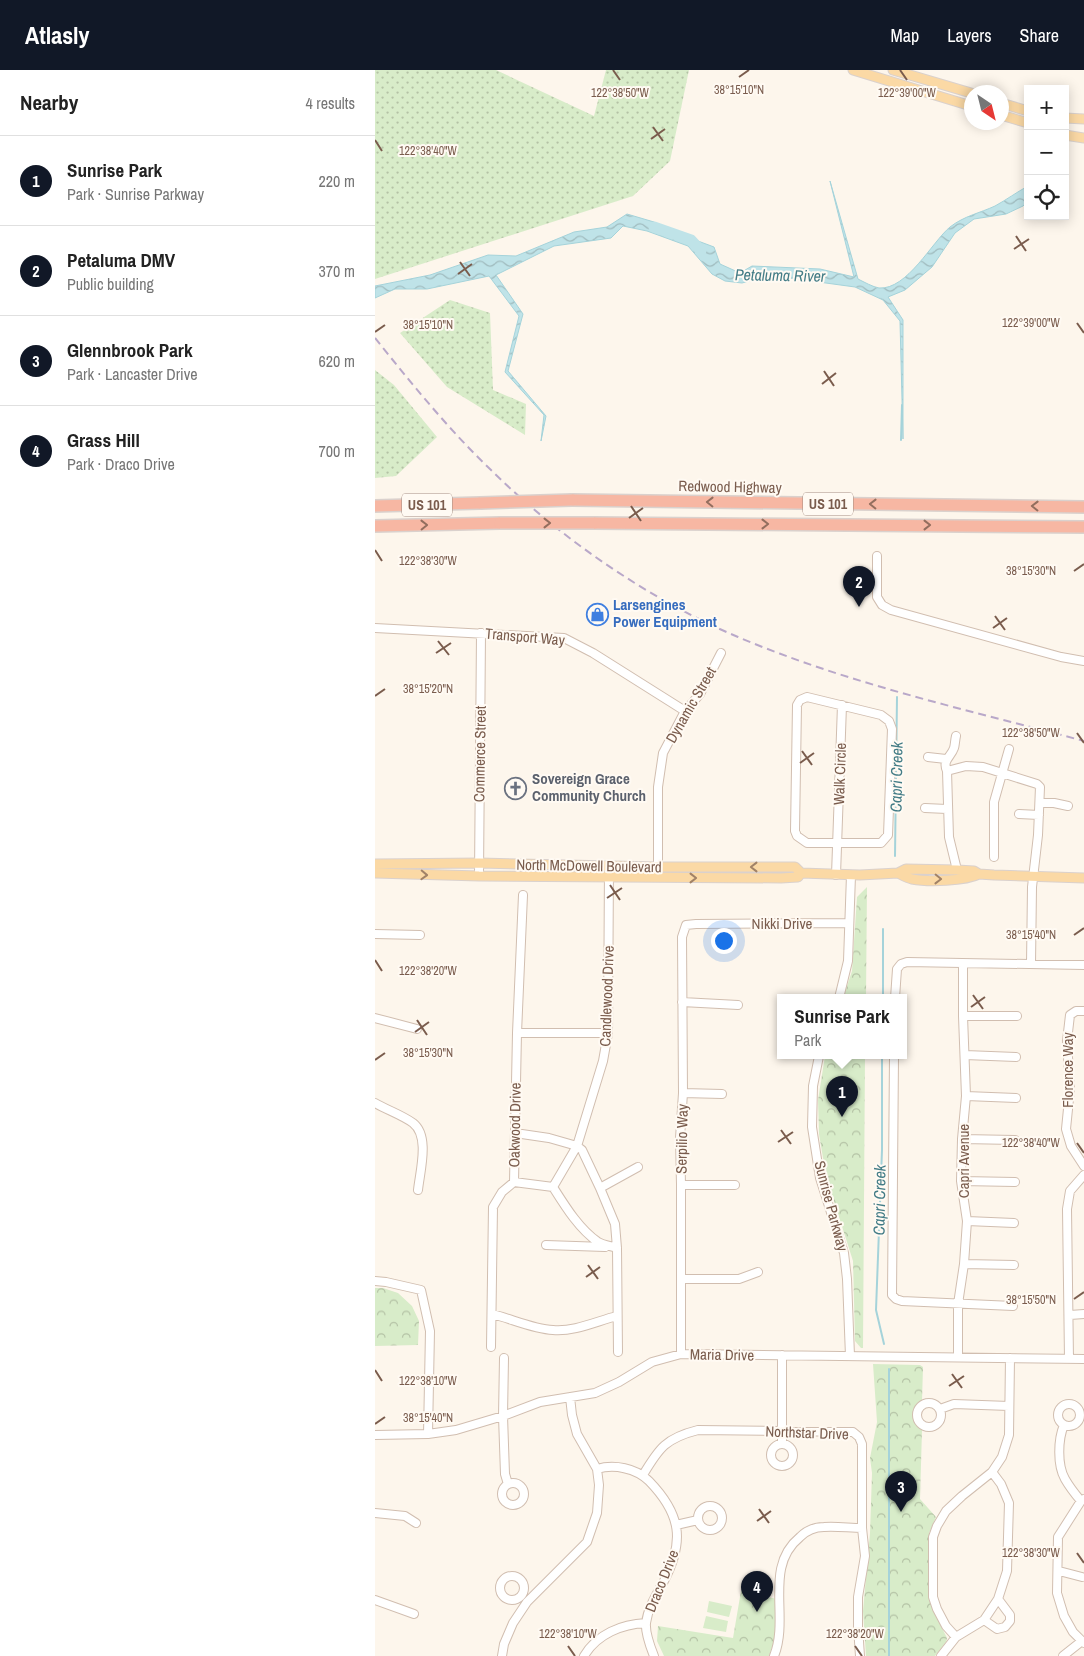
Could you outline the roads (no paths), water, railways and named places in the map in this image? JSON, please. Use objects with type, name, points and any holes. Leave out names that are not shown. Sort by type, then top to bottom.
[{"type":"highway","name":"Redwood Highway","points":[[375,506],[573,500],[1084,507]]},
{"type":"highway","name":"US 101","points":[[375,526],[594,523],[1084,527]]},
{"type":"main road","points":[[853,70],[964,104]]},
{"type":"main road","points":[[897,71],[964,92]]},
{"type":"main road","points":[[1009,105],[1024,110]]},
{"type":"main road","points":[[1009,117],[1024,122]]},
{"type":"main road","points":[[1069,118],[1084,119]]},
{"type":"main road","points":[[1069,135],[1084,138]]},
{"type":"main road","name":"North McDowell Boulevard","points":[[375,864],[479,863],[659,867],[795,867],[801,873],[836,875],[897,873],[906,870],[957,870],[974,871],[979,874],[1083,877]]},
{"type":"main road","name":"North McDowell Boulevard","points":[[375,873],[479,876],[781,878],[797,877],[801,873]]},
{"type":"main road","name":"North McDowell Boulevard","points":[[897,873],[911,879],[956,880],[970,878],[979,874]]},
{"type":"street","points":[[897,71],[897,83]]},
{"type":"street","points":[[877,556],[877,597],[882,606],[900,614],[1061,657],[1084,660]]},
{"type":"street","name":"Transport Way","points":[[375,628],[563,638],[593,653],[685,711]]},
{"type":"street","name":"Commerce Street","points":[[479,876],[481,633]]},
{"type":"street","name":"Dynamic Street","points":[[658,877],[658,787],[662,757],[685,711],[700,694],[721,653]]},
{"type":"street","points":[[807,697],[881,715],[889,721],[892,729],[888,835],[881,843],[837,844],[807,843],[797,836],[795,831],[797,706],[800,700],[807,697]]},
{"type":"street","name":"Walk Circle","points":[[836,875],[842,705]]},
{"type":"street","points":[[956,736],[954,750],[946,759],[945,767],[947,771],[949,838],[957,870]]},
{"type":"street","points":[[994,857],[994,802],[1009,749]]},
{"type":"street","points":[[928,757],[946,759]]},
{"type":"street","points":[[947,771],[966,766],[983,767],[1037,784],[1041,791],[1033,877],[1031,964]]},
{"type":"street","points":[[1040,803],[1054,803],[1067,806]]},
{"type":"street","points":[[925,808],[947,809]]},
{"type":"street","points":[[1019,814],[1039,815]]},
{"type":"street","name":"Candlewood Drive","points":[[553,1188],[577,1146],[603,1061],[608,1033],[609,865]]},
{"type":"street","points":[[840,994],[848,961],[851,875]]},
{"type":"street","name":"Oakwood Drive","points":[[491,1347],[493,1207],[502,1192],[514,1182],[517,1033],[523,895]]},
{"type":"street","name":"Nikki Drive","points":[[686,925],[849,924]]},
{"type":"street","name":"Serpilio Way","points":[[681,1354],[680,1138],[683,1093],[682,937],[686,925]]},
{"type":"street","points":[[375,934],[420,935]]},
{"type":"street","points":[[895,994],[897,969],[901,964],[907,962],[1084,964]]},
{"type":"street","name":"Capri Avenue","points":[[958,1357],[958,1304],[964,1264],[967,1221],[961,1181],[966,1096],[963,964]]},
{"type":"street","points":[[682,1002],[738,1005]]},
{"type":"street","name":"Florence Way","points":[[1084,1011],[1076,1011],[1070,1015],[1068,1026],[1070,1089],[1066,1129],[1071,1146],[1084,1166]]},
{"type":"street","points":[[963,1016],[1017,1016]]},
{"type":"street","points":[[375,1018],[417,1029]]},
{"type":"street","points":[[517,1033],[608,1033]]},
{"type":"street","points":[[965,1055],[1016,1057]]},
{"type":"street","name":"Sunrise Parkway","points":[[818,1059],[813,1086],[812,1127],[820,1178],[844,1253],[850,1356]]},
{"type":"street","points":[[894,1059],[892,1295],[902,1301],[1013,1306]]},
{"type":"street","points":[[683,1093],[721,1094]]},
{"type":"street","points":[[966,1096],[1015,1098]]},
{"type":"street","points":[[375,1103],[413,1124],[421,1131],[423,1140],[418,1190]]},
{"type":"street","points":[[515,1133],[549,1138],[577,1146],[582,1150],[600,1188],[615,1224],[618,1352]]},
{"type":"street","points":[[962,1139],[1015,1140]]},
{"type":"street","points":[[600,1188],[638,1167]]},
{"type":"street","points":[[1069,1359],[1070,1315],[1067,1209],[1070,1191],[1084,1175]]},
{"type":"street","points":[[961,1181],[1015,1182]]},
{"type":"street","points":[[514,1182],[553,1188],[568,1211],[582,1227],[599,1242],[617,1248]]},
{"type":"street","points":[[681,1185],[735,1185]]},
{"type":"street","points":[[967,1221],[1014,1223]]},
{"type":"street","points":[[546,1245],[617,1248]]},
{"type":"street","points":[[964,1264],[1014,1265]]},
{"type":"street","points":[[681,1279],[739,1279],[759,1272]]},
{"type":"street","points":[[375,1281],[421,1290],[430,1331],[428,1434]]},
{"type":"street","points":[[492,1314],[554,1330],[569,1329],[617,1316]]},
{"type":"street","points":[[1070,1315],[1084,1314]]},
{"type":"street","name":"Maria Drive","points":[[375,1435],[428,1434],[456,1430],[503,1416],[540,1402],[603,1390],[652,1362],[681,1354],[1084,1359]]},
{"type":"street","points":[[782,1356],[782,1444]]},
{"type":"street","points":[[503,1358],[505,1474],[508,1484]]},
{"type":"street","points":[[956,1637],[946,1626],[933,1597],[933,1537],[937,1526],[946,1512],[962,1496],[993,1472],[1002,1457],[1009,1435],[1010,1358]]},
{"type":"street","points":[[502,1656],[504,1644],[513,1623],[527,1602],[587,1542],[597,1513],[599,1485],[597,1469],[577,1434],[570,1397]]},
{"type":"street","points":[[940,1409],[954,1404],[1009,1406]]},
{"type":"street","points":[[1064,1425],[1061,1433],[1060,1460],[1063,1477],[1082,1500],[1058,1537],[1059,1571],[1057,1593],[1064,1616],[1073,1632],[1083,1642]]},
{"type":"street","name":"Northstar Drive","points":[[643,1475],[655,1455],[665,1444],[681,1434],[698,1430],[853,1432],[859,1437],[862,1444],[862,1528],[865,1556],[858,1598],[860,1656]]},
{"type":"street","name":"Draco Drive","points":[[597,1469],[618,1466],[643,1475],[669,1506],[676,1525],[678,1541],[675,1556],[654,1596],[646,1623],[654,1656]]},
{"type":"street","points":[[941,1656],[956,1637],[985,1620],[998,1600],[1007,1571],[1009,1503],[1001,1484],[993,1472]]},
{"type":"street","points":[[375,1513],[405,1516],[416,1523]]},
{"type":"street","points":[[676,1525],[698,1520]]},
{"type":"street","points":[[774,1656],[779,1639],[780,1573],[784,1555],[793,1543],[806,1532],[822,1526],[862,1528]]},
{"type":"street","points":[[1059,1571],[1082,1577]]},
{"type":"street","points":[[520,1596],[527,1602]]},
{"type":"street","points":[[375,1600],[414,1614]]},
{"type":"street","points":[[985,1620],[997,1629],[1005,1627],[1010,1621],[1010,1615],[998,1600]]},
{"type":"street","points":[[584,1656],[601,1637],[618,1628],[646,1623]]},
{"type":"street","points":[[1063,1656],[1083,1642]]},
{"type":"street","points":[[1073,1656],[1083,1642]]},
{"type":"water","points":[[830,181],[858,279],[879,288],[889,287],[909,274],[943,234],[955,223],[995,206],[1024,188],[1023,206],[1006,214],[974,219],[955,233],[932,267],[905,290],[888,297],[903,320],[903,439],[900,321],[883,300],[855,287],[782,277],[756,279],[742,283],[725,281],[712,274],[688,246],[647,231],[623,226],[611,238],[554,246],[496,275],[523,314],[508,371],[546,416],[541,441],[544,415],[505,372],[519,316],[489,276],[427,289],[395,289],[375,298],[375,286],[430,275],[488,255],[516,256],[574,232],[607,227],[627,214],[654,222],[676,237],[698,241],[714,247],[720,264],[740,273],[752,266],[820,269],[854,277]]},
{"type":"waterway","name":"Petaluma River","points":[[654,227],[691,240],[701,251]]},
{"type":"waterway","name":"Capri Creek","points":[[901,440],[902,405]]},
{"type":"waterway","name":"Capri Creek","points":[[895,856],[897,697]]},
{"type":"waterway","name":"Capri Creek","points":[[883,929],[883,994]]},
{"type":"waterway","name":"Capri Creek","points":[[882,1059],[882,1150],[876,1310],[884,1344]]},
{"type":"waterway","name":"Capri Creek","points":[[889,1369],[889,1656]]},
{"type":"railway","points":[[375,338],[446,423],[518,496],[607,565],[672,605],[738,637],[823,669],[909,695],[1084,741]]},
{"type":"place","name":"Petaluma DMV","points":[[859,607]]},
{"type":"place","name":"Larsengines Power Equipment","points":[[597,614]]},
{"type":"place","name":"Sovereign Grace Community Church","points":[[516,788]]},
{"type":"place","name":"Sunrise Park","points":[[842,1117]]},
{"type":"place","name":"Glennbrook Park","points":[[901,1512]]},
{"type":"place","name":"Grass Hill","points":[[757,1612]]}]
